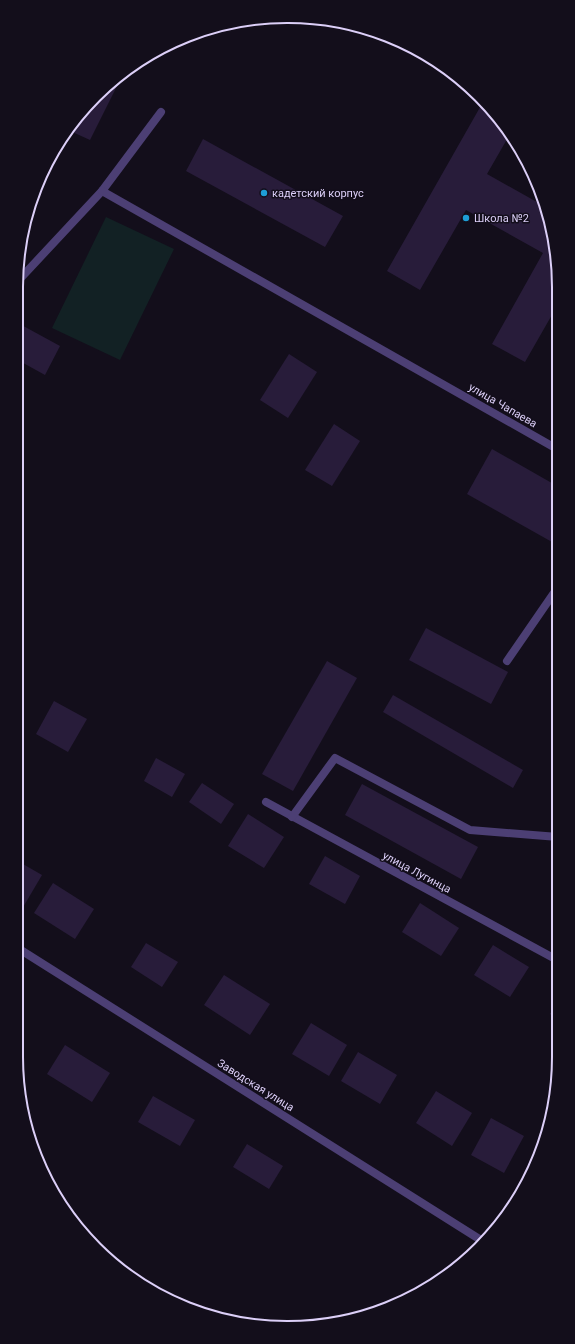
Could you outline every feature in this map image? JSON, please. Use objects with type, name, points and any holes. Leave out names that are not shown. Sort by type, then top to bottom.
[{"type":"street","points":[[24,275],[102,191],[161,112]]},
{"type":"street","name":"улица Чапаева","points":[[102,191],[552,446]]},
{"type":"street","points":[[507,661],[552,596]]},
{"type":"street","points":[[292,817],[335,758],[470,830],[552,837]]},
{"type":"street","name":"улица Лугинца","points":[[266,802],[552,957]]},
{"type":"street","name":"Заводская улица","points":[[23,950],[479,1239]]},
{"type":"shaded area","points":[[106,217],[174,249],[120,360],[52,328]]},
{"type":"building","points":[[117,85],[90,140],[74,133],[100,100]]},
{"type":"building","points":[[480,106],[506,140],[487,174],[538,203],[550,253],[552,315],[525,362],[492,344],[543,253],[466,210],[420,290],[387,271]]},
{"type":"building","name":"кадетский корпус","points":[[203,139],[343,216],[325,247],[186,171]]},
{"type":"building","points":[[23,326],[60,346],[45,375],[23,363]]},
{"type":"building","points":[[289,354],[317,372],[288,418],[260,400]]},
{"type":"building","points":[[334,424],[360,441],[332,486],[305,470]]},
{"type":"building","points":[[492,449],[552,483],[552,542],[467,494]]},
{"type":"building","points":[[426,628],[508,672],[491,704],[409,660]]},
{"type":"building","points":[[327,661],[357,678],[293,791],[262,774]]},
{"type":"building","points":[[393,695],[523,770],[513,788],[383,712]]},
{"type":"building","points":[[54,701],[87,719],[68,752],[36,734]]},
{"type":"building","points":[[156,758],[185,774],[172,797],[144,781]]},
{"type":"building","points":[[202,783],[234,804],[221,824],[189,802]]},
{"type":"building","points":[[362,784],[478,847],[461,879],[345,815]]},
{"type":"building","points":[[248,814],[284,837],[264,868],[228,846]]},
{"type":"building","points":[[325,856],[360,876],[345,904],[309,884]]},
{"type":"building","points":[[23,864],[42,875],[23,907]]},
{"type":"building","points":[[53,883],[94,909],[75,939],[34,913]]},
{"type":"building","points":[[420,903],[459,928],[441,956],[402,932]]},
{"type":"building","points":[[146,943],[178,962],[162,987],[131,967]]},
{"type":"building","points":[[493,945],[529,967],[510,997],[474,975]]},
{"type":"building","points":[[224,975],[270,1004],[250,1035],[204,1005]]},
{"type":"building","points":[[311,1023],[347,1045],[329,1076],[292,1054]]},
{"type":"building","points":[[65,1045],[110,1073],[92,1102],[47,1074]]},
{"type":"building","points":[[358,1052],[397,1075],[380,1104],[341,1081]]},
{"type":"building","points":[[436,1091],[472,1113],[452,1146],[416,1123]]},
{"type":"building","points":[[153,1096],[195,1120],[180,1146],[138,1122]]},
{"type":"building","points":[[491,1118],[524,1136],[504,1173],[471,1155]]},
{"type":"building","points":[[247,1144],[283,1166],[269,1189],[233,1167]]},
{"type":"place","name":"кадетский корпус","points":[[264,193]]},
{"type":"place","name":"Школа №2","points":[[466,218]]}]
